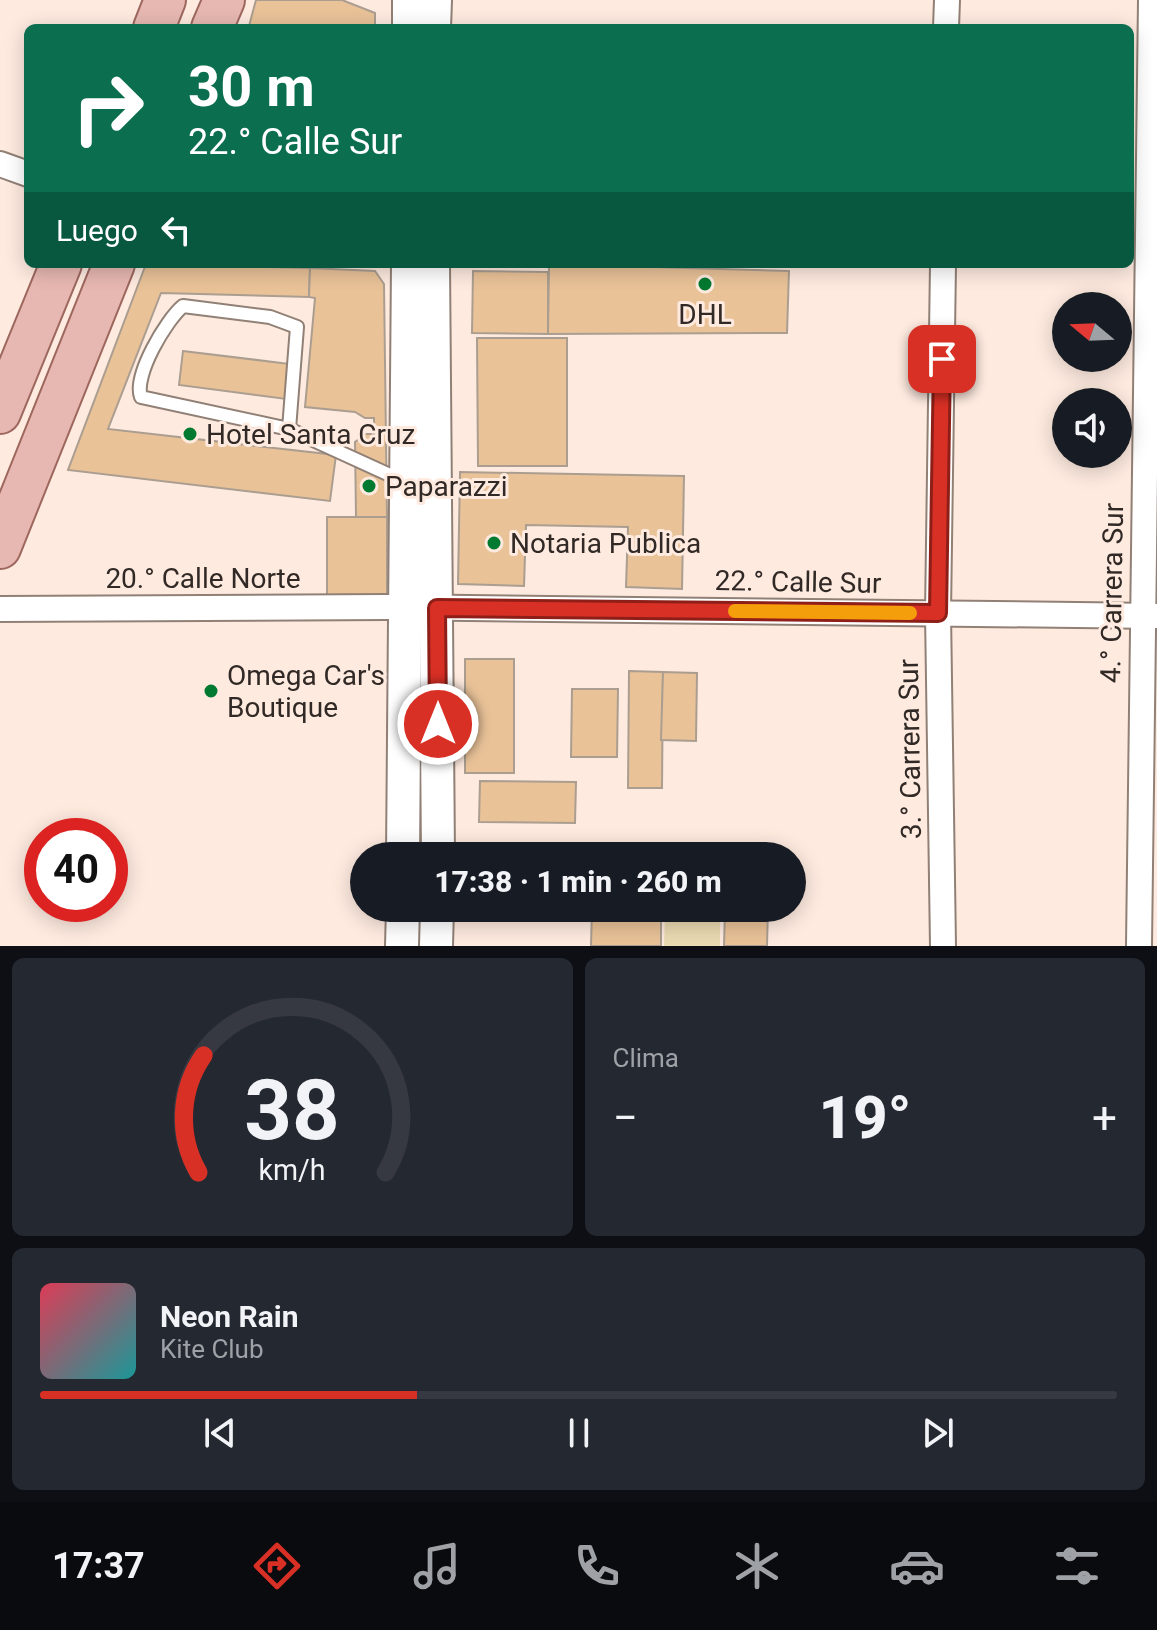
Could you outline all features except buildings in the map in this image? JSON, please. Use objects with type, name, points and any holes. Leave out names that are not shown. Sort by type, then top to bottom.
[{"type":"main road","points":[[156,24],[165,0]]},
{"type":"main road","points":[[0,413],[59,268]]},
{"type":"main road","points":[[0,548],[112,268]]},
{"type":"street","points":[[946,24],[947,0]]},
{"type":"street","name":"4.° Carrera Sur","points":[[1139,946],[1149,616],[1144,232],[1151,0]]},
{"type":"street","points":[[0,164],[24,173]]},
{"type":"street","points":[[408,268],[408,483],[422,608],[437,842]]},
{"type":"street","points":[[404,842],[422,608],[433,268]]},
{"type":"street","name":"3.° Carrera Sur","points":[[943,268],[938,613],[943,946]]},
{"type":"street","name":"22.° Calle Sur","points":[[422,608],[1149,616]]},
{"type":"street","name":"20.° Calle Norte","points":[[0,609],[422,608]]},
{"type":"street","points":[[402,946],[403,922]]},
{"type":"street","points":[[436,946],[437,922]]},
{"type":"lane","points":[[289,429],[297,327],[270,317],[183,306],[169,317],[139,381],[141,397],[289,429],[408,483]]},
{"type":"shaded area","points":[[665,922],[720,922],[720,946],[664,946]]},
{"type":"slow traffic","points":[[735,611],[910,613]]},
{"type":"place","name":"DHL","points":[[705,284]]},
{"type":"place","name":"Hotel Santa Cruz","points":[[190,434]]},
{"type":"place","name":"Paparazzi","points":[[369,486]]},
{"type":"place","name":"Notaria Publica","points":[[494,543]]},
{"type":"place","name":"Omega Car's Boutique","points":[[211,691]]},
{"type":"route","points":[[438,724],[437,608],[938,613],[942,359]]}]
